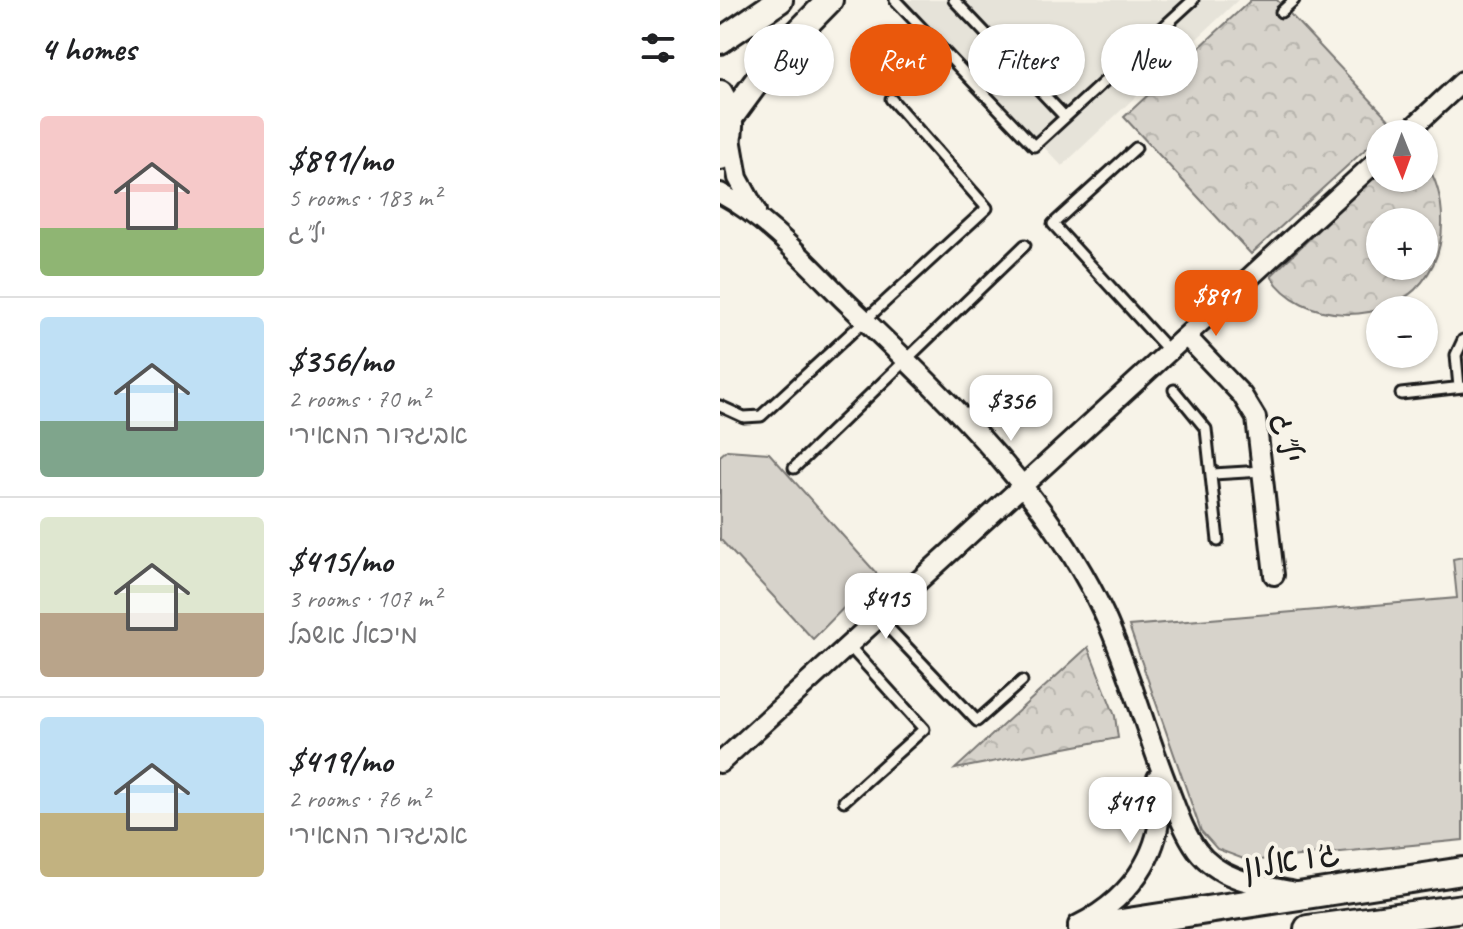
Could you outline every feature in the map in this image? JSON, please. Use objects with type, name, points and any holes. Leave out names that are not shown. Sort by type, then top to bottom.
[{"type":"main road","name":"ג'ו אלון","points":[[1082,929],[1301,893],[1463,871]]},
{"type":"main road","points":[[1308,929],[1463,908]]},
{"type":"street","points":[[720,41],[780,0]]},
{"type":"street","points":[[720,157],[730,126],[777,54],[830,0]]},
{"type":"street","points":[[1421,120],[1463,81]]},
{"type":"street","points":[[720,93],[730,126],[738,178],[759,217]]},
{"type":"street","points":[[723,753],[850,647],[1366,171]]},
{"type":"street","points":[[720,193],[759,217],[906,359],[1023,487],[1063,540],[1105,617],[1182,825],[1198,852],[1221,872],[1243,882],[1301,893]]},
{"type":"street","name":"יל\"ג","points":[[1187,337],[1242,395],[1256,418],[1274,575]]},
{"type":"street","points":[[1069,929],[1095,916],[1125,894],[1147,864],[1160,821],[1159,787],[1150,744]]},
{"type":"lane","points":[[895,0],[1034,146],[1193,0]]},
{"type":"lane","points":[[954,0],[1065,117]]},
{"type":"lane","points":[[1281,12],[1294,0]]},
{"type":"lane","points":[[720,406],[744,417],[761,416],[987,208],[891,99]]},
{"type":"lane","points":[[1136,148],[1053,224],[1170,352]]},
{"type":"lane","points":[[794,468],[1025,245]]},
{"type":"lane","points":[[1401,394],[1461,387],[1456,355],[1463,340]]},
{"type":"lane","points":[[1174,390],[1206,429],[1218,541]]},
{"type":"lane","points":[[1213,474],[1263,471]]},
{"type":"lane","points":[[880,619],[977,721],[1022,681]]},
{"type":"lane","points":[[844,801],[924,729],[850,647]]},
{"type":"shaded area","points":[[903,0],[1238,0],[1198,38],[1198,24],[1101,24],[1101,96],[1136,96],[1062,166],[995,96],[1085,96],[1085,24],[968,24],[968,68],[952,51],[952,24],[926,24]]},
{"type":"green space","points":[[1251,0],[1277,0],[1389,120],[1366,120],[1366,149],[1251,254],[1124,117],[1147,96],[1198,96],[1198,49]]},
{"type":"green space","points":[[1366,184],[1366,192],[1438,192],[1442,221],[1438,249],[1438,208],[1366,208],[1366,280],[1423,280],[1407,296],[1366,296],[1366,313],[1322,311],[1302,304],[1284,292],[1271,276]]},
{"type":"green space","points":[[727,450],[769,453],[877,574],[813,639],[720,539],[720,456]]},
{"type":"green space","points":[[1463,557],[1463,840],[1249,861],[1217,849],[1201,831],[1129,626],[1457,598],[1453,559]]},
{"type":"green space","points":[[1088,647],[1115,716],[1118,738],[955,769]]}]
